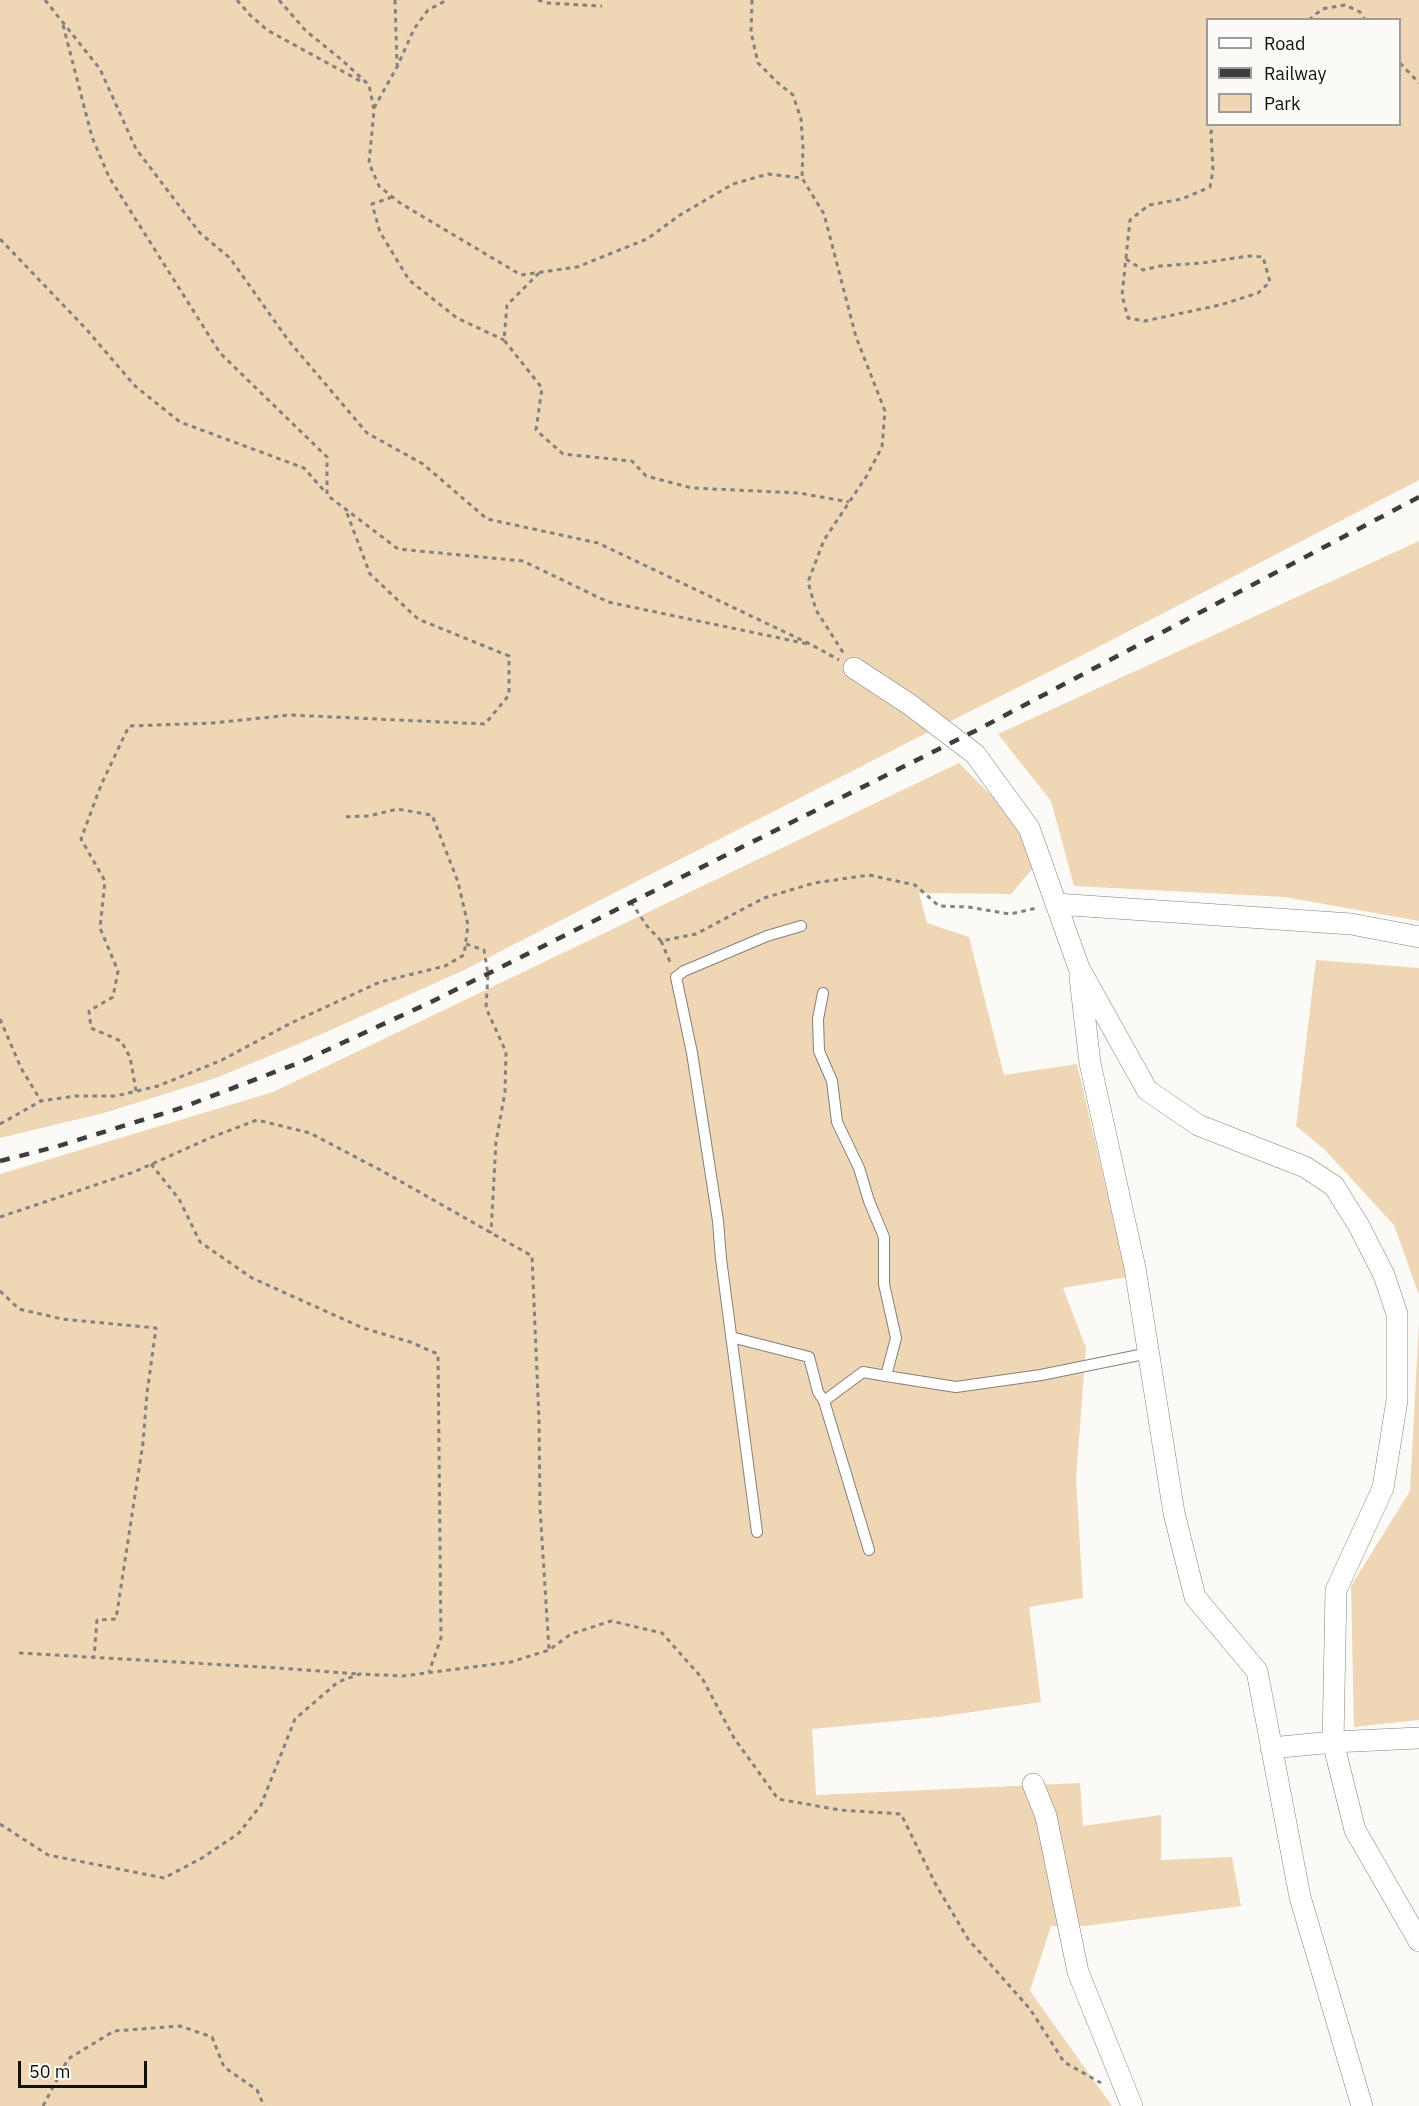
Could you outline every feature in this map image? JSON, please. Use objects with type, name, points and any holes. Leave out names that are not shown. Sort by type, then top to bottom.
[{"type":"street","points":[[854,668],[909,704],[975,754],[1029,828],[1079,968],[1147,1090],[1198,1125],[1305,1167],[1334,1186],[1359,1226],[1384,1275],[1397,1314],[1397,1400],[1383,1488],[1336,1590],[1333,1742],[1355,1830],[1419,1941]]},
{"type":"street","points":[[1056,904],[1351,924],[1419,937]]},
{"type":"street","points":[[1079,968],[1090,1063],[1135,1268],[1174,1512],[1195,1597],[1257,1671],[1300,1897],[1362,2106]]},
{"type":"street","points":[[1271,1748],[1333,1742],[1419,1738]]},
{"type":"street","points":[[1033,1784],[1046,1816],[1078,1972],[1132,2106]]},
{"type":"lane","points":[[757,1532],[713,1185],[692,1053],[676,978],[684,971],[767,936],[801,926]]},
{"type":"lane","points":[[823,993],[818,1019],[819,1051],[832,1081],[837,1122],[859,1168],[869,1201],[884,1237],[884,1284],[896,1338],[886,1376]]},
{"type":"lane","points":[[731,1337],[809,1357],[869,1550]]},
{"type":"lane","points":[[824,1401],[862,1371],[956,1387],[1041,1376],[1149,1353]]},
{"type":"path","points":[[45,0],[100,69],[136,149],[200,233],[230,258],[288,340],[367,433],[423,464],[487,519],[598,543],[812,645],[854,668]]},
{"type":"path","points":[[237,0],[267,30],[369,85]]},
{"type":"path","points":[[279,0],[306,31],[369,85],[374,110],[369,163],[379,186],[393,197],[521,275],[577,267],[647,239],[680,215],[733,184],[768,174],[802,178]]},
{"type":"path","points":[[395,0],[397,67]]},
{"type":"path","points":[[374,110],[414,29],[428,10],[447,0]]},
{"type":"path","points":[[538,0],[548,3],[602,6]]},
{"type":"path","points":[[752,0],[751,32],[758,63],[793,95],[801,119],[802,178],[824,214],[856,337],[885,411],[882,447],[824,540],[808,582],[816,610],[854,668]]},
{"type":"path","points":[[1311,18],[1322,9],[1345,5],[1360,12],[1364,18]]},
{"type":"path","points":[[62,22],[92,137],[109,177],[220,353],[327,457],[327,495]]},
{"type":"path","points":[[1401,64],[1419,83]]},
{"type":"path","points":[[1126,259],[1143,270],[1160,266],[1202,264],[1248,256],[1263,257],[1270,282],[1258,292],[1220,305],[1145,321],[1128,318],[1122,295],[1130,220],[1149,206],[1182,199],[1210,187],[1213,170],[1211,132],[1214,126]]},
{"type":"path","points":[[393,197],[372,204],[380,232],[409,280],[457,318],[504,340],[542,388],[536,430],[563,454],[632,461],[646,476],[692,488],[799,493],[849,502]]},
{"type":"path","points":[[0,239],[87,330],[135,386],[180,422],[304,468],[327,495],[398,549],[523,561],[608,602],[812,645]]},
{"type":"path","points":[[504,340],[507,305],[540,273]]},
{"type":"path","points":[[136,1091],[130,1057],[121,1041],[91,1028],[88,1011],[112,997],[118,971],[100,928],[105,881],[81,839],[101,785],[129,726],[213,723],[290,715],[485,724],[509,695],[509,656],[418,619],[370,574],[345,508]]},
{"type":"path","points":[[0,1124],[40,1101],[75,1096],[116,1096],[158,1086],[222,1060],[291,1023],[380,982],[445,966],[464,955],[468,925],[458,882],[432,815],[397,809],[369,816],[342,817]]},
{"type":"path","points":[[661,941],[696,934],[765,898],[814,883],[869,875],[915,885],[939,906],[968,907],[1010,914],[1056,904]]},
{"type":"path","points":[[631,902],[647,926],[661,941],[676,978]]},
{"type":"path","points":[[465,944],[484,950],[488,974],[486,1008],[506,1052],[505,1092],[496,1142],[491,1233]]},
{"type":"path","points":[[0,1019],[21,1068],[40,1101]]},
{"type":"path","points":[[0,1217],[134,1172],[212,1137],[257,1120],[310,1133],[532,1256],[540,1508],[549,1650]]},
{"type":"path","points":[[151,1164],[178,1199],[200,1242],[252,1278],[363,1328],[410,1342],[438,1354],[441,1638],[429,1672]]},
{"type":"path","points":[[0,1291],[19,1309],[62,1318],[156,1328],[143,1443],[116,1619],[97,1620],[94,1657]]},
{"type":"path","points":[[19,1653],[403,1676],[511,1662],[549,1650],[571,1634],[611,1621],[662,1633],[702,1678],[734,1738],[778,1799],[840,1810],[902,1814],[936,1884],[968,1939],[1030,2009],[1064,2062],[1110,2088]]},
{"type":"path","points":[[0,1824],[48,1855],[164,1878],[202,1858],[239,1833],[261,1805],[295,1719],[338,1682],[360,1674]]},
{"type":"path","points":[[43,2106],[68,2059],[114,2031],[180,2026],[212,2037],[224,2067],[257,2090],[264,2106]]},
{"type":"green space","points":[[0,0],[1419,0],[1419,480],[1079,657],[462,971],[315,1037],[216,1078],[104,1113],[0,1138]]},
{"type":"green space","points":[[1419,541],[1419,921],[1285,897],[1074,886],[1051,801],[998,734]]},
{"type":"green space","points":[[959,763],[1013,817],[1033,868],[1011,894],[919,893],[927,923],[969,937],[1004,1075],[1077,1064],[1127,1277],[1063,1288],[1086,1348],[1076,1478],[1083,1598],[1029,1607],[1041,1702],[938,1717],[812,1729],[816,1795],[1080,1783],[1083,1826],[1161,1815],[1161,1860],[1232,1857],[1241,1906],[1085,1926],[1051,1926],[1030,1991],[1112,2106],[0,2106],[0,1174],[273,1092]]},
{"type":"green space","points":[[1316,960],[1419,968],[1419,1295],[1394,1225],[1325,1150],[1296,1126]]},
{"type":"green space","points":[[1419,1321],[1419,1720],[1354,1727],[1351,1586],[1410,1491]]},
{"type":"railway","points":[[0,1161],[55,1147],[178,1109],[301,1062],[431,1002],[979,729],[1419,497]]}]
